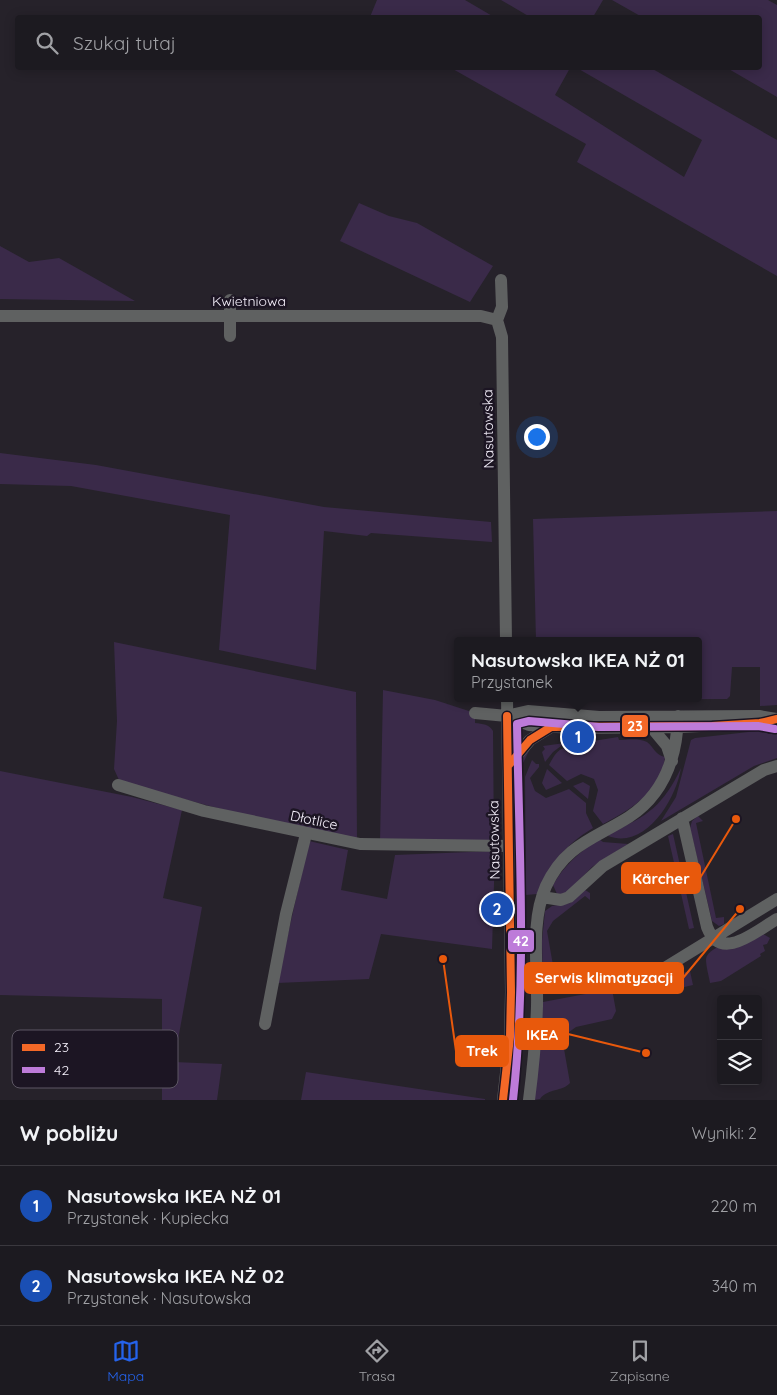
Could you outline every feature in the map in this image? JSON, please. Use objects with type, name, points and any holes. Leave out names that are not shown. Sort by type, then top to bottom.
[{"type":"street","name":"Nasutowska","points":[[501,280],[502,307],[497,320],[502,337],[506,637]]},
{"type":"street","points":[[230,300],[230,336]]},
{"type":"street","name":"Kwietniowa","points":[[0,316],[481,316],[497,320]]},
{"type":"street","name":"Nasutowska","points":[[502,1100],[511,1009],[507,702]]},
{"type":"street","points":[[475,713],[507,716],[525,724],[551,727],[652,728],[678,722],[759,716],[777,719],[760,723],[678,722],[528,711],[507,716]]},
{"type":"street","points":[[777,719],[777,730]]},
{"type":"street","points":[[529,1100],[536,1031],[537,926],[542,897],[552,874],[566,856],[589,838],[639,809],[660,786],[672,761],[678,722]]},
{"type":"street","points":[[508,766],[530,740],[551,727]]},
{"type":"street","points":[[652,728],[667,746],[672,761]]},
{"type":"street","points":[[542,897],[560,900],[569,897],[603,866],[764,770],[777,766]]},
{"type":"street","name":"Dłotlice","points":[[118,785],[204,811],[306,834],[380,846],[509,846]]},
{"type":"street","points":[[682,818],[707,927],[713,939],[723,944],[732,944],[777,918]]},
{"type":"street","points":[[265,1024],[286,914],[306,834]]},
{"type":"street","points":[[658,972],[777,899]]},
{"type":"shaded area","points":[[377,0],[465,0],[491,15],[371,15]]},
{"type":"shaded area","points":[[501,0],[603,0],[594,15],[527,15]]},
{"type":"shaded area","points":[[612,0],[768,0],[777,5],[777,97],[730,70],[762,70],[762,15],[638,15]]},
{"type":"shaded area","points":[[455,70],[569,70],[555,95],[684,177],[702,140],[580,70],[654,70],[777,140],[777,276],[577,162],[586,144]]},
{"type":"shaded area","points":[[359,203],[389,216],[417,223],[493,266],[470,302],[340,241]]},
{"type":"shaded area","points":[[0,246],[29,262],[59,258],[135,301],[0,299]]},
{"type":"shaded area","points":[[0,453],[96,465],[324,507],[491,522],[492,542],[371,533],[367,536],[324,531],[316,670],[219,650],[230,515],[71,486],[0,484]]},
{"type":"shaded area","points":[[777,511],[777,705],[760,706],[760,667],[732,667],[730,696],[727,699],[702,699],[702,637],[536,637],[533,519]]},
{"type":"shaded area","points":[[114,642],[356,692],[357,840],[251,817],[131,785],[119,780],[114,769],[117,721]]},
{"type":"shaded area","points":[[383,690],[435,700],[475,713],[475,723],[486,725],[493,731],[494,846],[380,842]]},
{"type":"shaded area","points":[[766,730],[768,734],[777,734],[777,758],[754,766],[661,821],[676,797],[691,740]]},
{"type":"shaded area","points":[[618,737],[619,740],[647,742],[657,753],[665,757],[663,769],[658,780],[643,798],[634,806],[603,824],[593,811],[598,790],[594,779],[581,774],[567,781],[549,765],[557,753],[566,747],[570,747],[570,743]]},
{"type":"shaded area","points":[[565,743],[553,752],[545,762],[542,752],[545,749],[543,746]]},
{"type":"shaded area","points":[[530,749],[519,771],[518,782],[521,981],[519,1035],[511,1100],[509,1100],[518,998],[516,775],[519,762]]},
{"type":"shaded area","points":[[532,760],[539,764],[539,767],[530,778],[535,791],[546,798],[569,789],[586,803],[586,813],[593,828],[559,856],[537,894],[526,895],[525,777]]},
{"type":"shaded area","points":[[681,768],[673,794],[657,819],[635,836],[622,838],[608,836],[611,832],[635,821],[654,808],[668,791]]},
{"type":"shaded area","points":[[547,769],[562,783],[546,790],[542,783]]},
{"type":"shaded area","points":[[0,771],[132,797],[182,810],[163,898],[202,907],[178,1040],[178,1030],[162,1030],[162,999],[0,995]]},
{"type":"shaded area","points":[[583,782],[590,786],[588,799],[573,786]]},
{"type":"shaded area","points":[[698,816],[703,821],[696,823],[716,918],[724,917],[724,924],[719,926],[712,921],[690,828],[692,821]]},
{"type":"shaded area","points":[[673,834],[694,928],[689,929],[668,836]]},
{"type":"shaded area","points":[[599,839],[603,842],[628,844],[592,867],[566,894],[557,894],[553,885],[563,871],[579,854]]},
{"type":"shaded area","points":[[309,841],[348,850],[341,890],[387,899],[395,855],[495,851],[492,949],[381,934],[369,979],[277,983]]},
{"type":"shaded area","points":[[585,890],[590,893],[590,900],[585,896],[553,921],[547,931],[557,988],[564,987],[562,991],[546,993],[543,990],[542,941],[545,911],[552,906],[570,903]]},
{"type":"shaded area","points":[[763,934],[770,938],[767,944],[763,945],[765,951],[760,954],[761,956],[721,981],[710,983],[706,962],[708,954],[721,945]]},
{"type":"shaded area","points":[[690,971],[693,985],[680,988],[677,974]]},
{"type":"shaded area","points":[[660,976],[665,979],[664,982],[633,987],[634,984]]},
{"type":"shaded area","points":[[612,989],[616,1011],[612,1019],[576,1027],[565,1035],[564,1049],[570,1083],[563,1088],[547,1093],[540,1099],[534,1100],[543,1002]]},
{"type":"shaded area","points":[[178,1062],[222,1064],[217,1100],[162,1100],[162,1088],[178,1088]]},
{"type":"shaded area","points":[[306,1072],[485,1099],[485,1100],[301,1100]]},
{"type":"transit line","name":"23","points":[[503,1100],[510,1037],[511,992],[507,716]]},
{"type":"transit line","name":"23","points":[[508,766],[530,740],[551,727],[712,726],[760,723],[777,719]]},
{"type":"transit line","name":"42","points":[[513,1100],[520,1006],[521,959],[517,724],[529,721],[599,727],[758,726],[775,729]]},
{"type":"place","name":"Nasutowska IKEA NŻ 01","points":[[578,737]]},
{"type":"place","name":"Kärcher","points":[[736,819]]},
{"type":"place","name":"Nasutowska IKEA NŻ 02","points":[[497,909]]},
{"type":"place","name":"Serwis klimatyzacji","points":[[740,909]]},
{"type":"place","name":"Trek","points":[[443,959]]},
{"type":"place","name":"IKEA","points":[[646,1053]]}]
